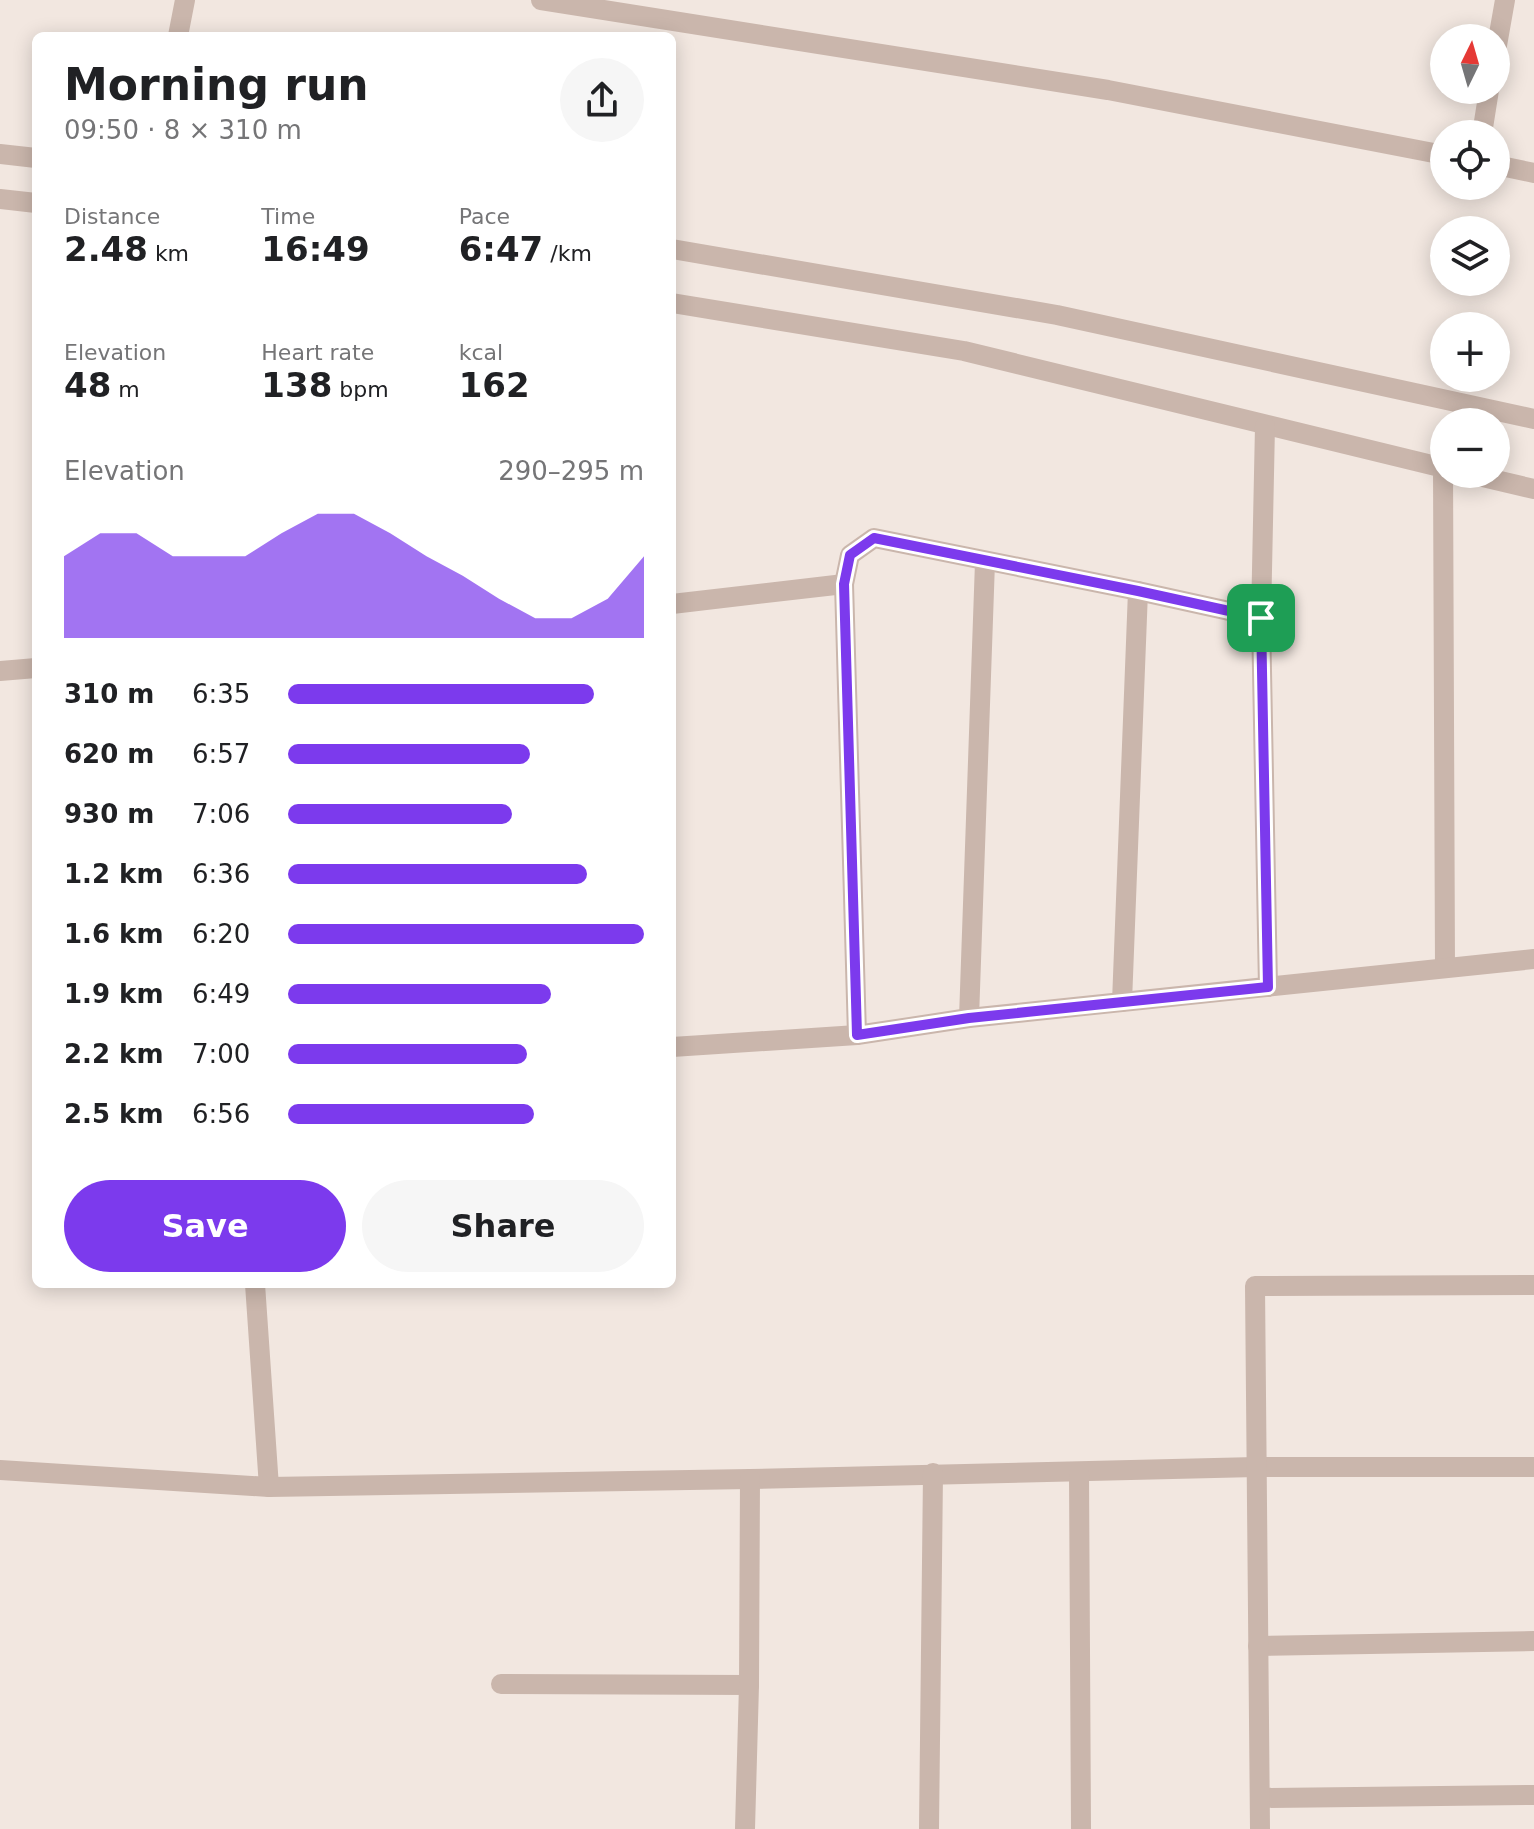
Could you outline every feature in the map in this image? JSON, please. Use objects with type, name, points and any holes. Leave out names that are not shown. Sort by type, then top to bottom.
[{"type":"street","points":[[179,32],[185,0]]},
{"type":"street","points":[[541,0],[1108,90],[1430,152]]},
{"type":"street","points":[[1501,24],[1505,0]]},
{"type":"street","points":[[0,154],[32,158]]},
{"type":"street","points":[[1510,168],[1534,173]]},
{"type":"street","points":[[0,199],[32,203]]},
{"type":"street","points":[[676,250],[1057,315],[1534,419]]},
{"type":"street","points":[[676,304],[964,351],[1430,465]]},
{"type":"street","points":[[1265,426],[1261,618],[1268,987]]},
{"type":"street","points":[[1510,483],[1534,489]]},
{"type":"street","points":[[1444,488],[1445,967]]},
{"type":"street","points":[[857,1035],[844,584],[850,555],[874,538],[1261,618]]},
{"type":"street","points":[[969,1018],[985,562]]},
{"type":"street","points":[[676,604],[844,584]]},
{"type":"street","points":[[1122,1002],[1138,591]]},
{"type":"street","points":[[0,671],[32,668]]},
{"type":"street","points":[[676,1047],[857,1035],[969,1018],[1534,959]]},
{"type":"street","points":[[1260,1829],[1255,1286],[1534,1285]]},
{"type":"street","points":[[255,1288],[269,1487]]},
{"type":"street","points":[[0,1470],[269,1487],[1256,1467],[1534,1467]]},
{"type":"street","points":[[1079,1472],[1081,1829]]},
{"type":"street","points":[[929,1829],[933,1473]]},
{"type":"street","points":[[745,1829],[750,1479]]},
{"type":"street","points":[[1258,1646],[1534,1641]]},
{"type":"street","points":[[501,1684],[749,1685]]},
{"type":"street","points":[[1260,1798],[1534,1795]]},
{"type":"route","points":[[874,538],[1261,618],[1268,987],[969,1018],[857,1035],[844,584],[850,555],[874,538]]}]
